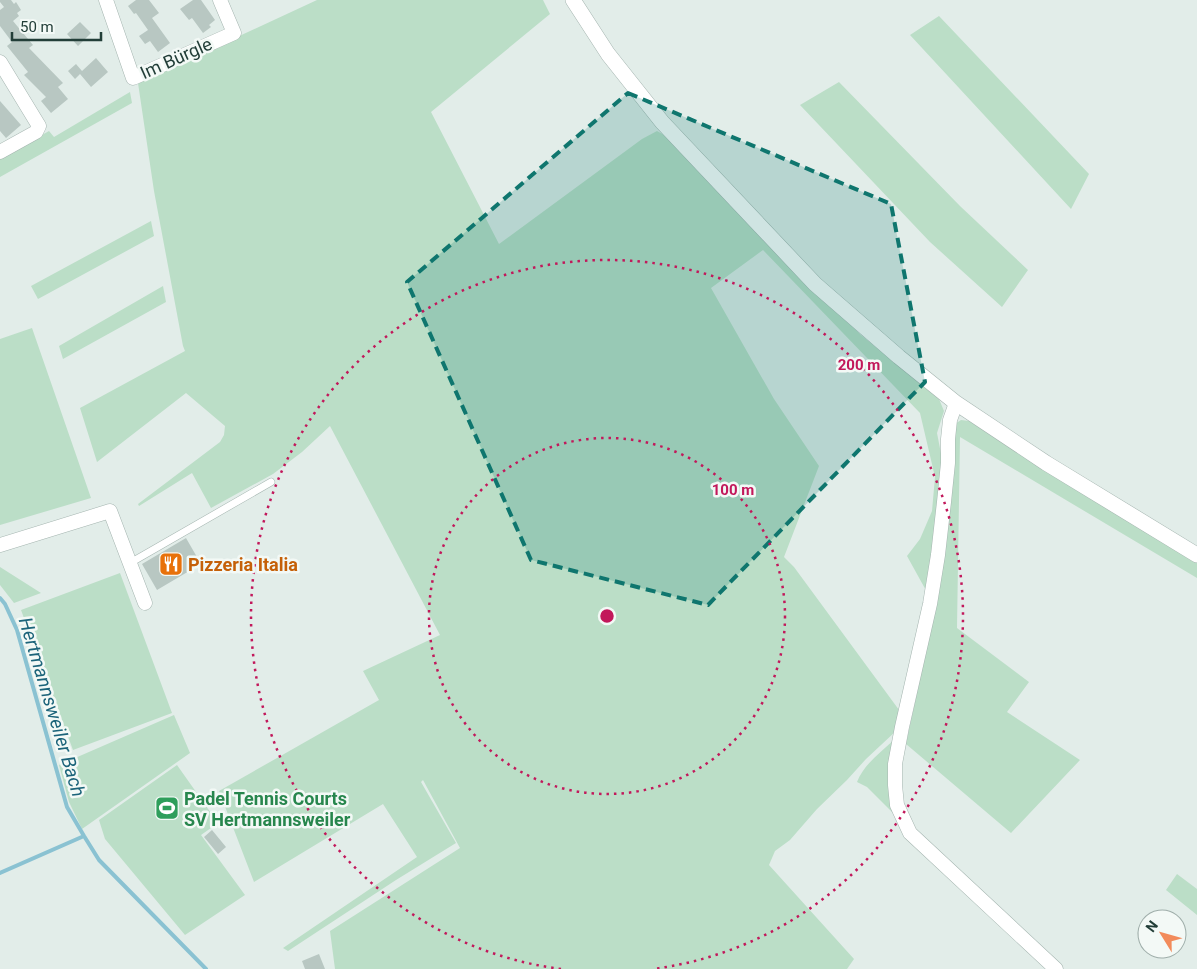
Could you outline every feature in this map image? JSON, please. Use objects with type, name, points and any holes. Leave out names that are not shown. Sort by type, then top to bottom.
[{"type":"street","name":"Im Bürgle","points":[[106,0],[133,78],[234,33],[220,0]]},
{"type":"street","points":[[573,0],[608,54],[662,122],[815,284],[899,357],[956,403],[1046,463],[1197,556]]},
{"type":"street","points":[[0,62],[39,126],[36,132],[0,152]]},
{"type":"street","points":[[956,403],[950,420],[944,502],[930,604],[895,764],[897,804],[910,832],[921,844],[1056,969]]},
{"type":"street","points":[[0,545],[110,511],[145,604]]},
{"type":"lane","points":[[130,563],[271,482]]},
{"type":"highlighted area","points":[[628,93],[891,204],[925,382],[708,605],[531,560],[407,282]]},
{"type":"green space","points":[[317,0],[543,0],[550,14],[431,112],[499,244],[642,139],[657,131],[673,140],[767,243],[861,335],[939,399],[944,411],[937,433],[944,469],[928,594],[907,556],[920,539],[932,511],[935,477],[920,413],[763,250],[711,288],[774,399],[819,466],[784,557],[794,567],[902,714],[896,731],[817,809],[790,840],[775,851],[769,865],[854,959],[847,969],[335,969],[330,931],[460,848],[423,780],[421,782],[456,843],[288,951],[283,948],[417,857],[383,804],[254,882],[219,791],[379,700],[363,671],[440,635],[330,426],[302,452],[273,474],[211,508],[192,473],[139,506],[138,504],[220,442],[224,435],[225,426],[186,393],[97,462],[80,408],[185,351],[154,191],[138,83]]},
{"type":"green space","points":[[939,16],[1089,174],[1071,209],[910,35]]},
{"type":"green space","points":[[839,82],[960,206],[1028,270],[1002,307],[930,242],[800,105]]},
{"type":"green space","points":[[130,92],[132,103],[0,177],[0,159],[49,131],[54,137]]},
{"type":"green space","points":[[151,221],[154,236],[38,299],[31,286]]},
{"type":"green space","points":[[163,286],[166,302],[63,359],[59,346]]},
{"type":"green space","points":[[32,328],[91,498],[0,525],[0,339]]},
{"type":"green space","points":[[961,420],[969,421],[1197,563],[1197,578],[960,437],[957,628],[1029,682],[1007,712],[1080,760],[1011,833],[906,744],[935,609],[946,540],[954,471],[952,433],[955,424]]},
{"type":"green space","points":[[0,567],[41,593],[14,603],[0,585]]},
{"type":"green space","points":[[120,573],[172,713],[73,750],[21,610]]},
{"type":"green space","points":[[174,715],[190,753],[82,829],[69,802],[59,765]]},
{"type":"green space","points":[[895,739],[893,813],[867,787],[857,782],[868,764]]},
{"type":"green space","points":[[177,765],[218,823],[201,835],[245,895],[185,935],[105,839],[99,820]]},
{"type":"green space","points":[[1177,874],[1197,889],[1197,915],[1166,890]]},
{"type":"building","points":[[0,0],[11,0],[14,4],[16,2],[21,10],[17,13],[19,16],[13,21],[33,45],[29,48],[63,83],[58,87],[68,99],[51,113],[41,101],[46,97],[24,75],[28,72],[7,46],[12,42],[0,26],[0,10],[4,7]]},
{"type":"building","points":[[136,0],[149,0],[159,13],[152,18],[170,43],[158,52],[150,41],[145,44],[139,36],[148,30],[136,13],[134,14],[128,6]]},
{"type":"building","points":[[193,0],[201,0],[215,20],[209,25],[211,27],[203,33],[192,18],[189,20],[180,9]]},
{"type":"building","points":[[80,22],[91,33],[78,46],[67,34]]},
{"type":"building","points":[[96,58],[108,72],[91,87],[80,74],[75,79],[68,71],[76,64],[82,71]]},
{"type":"building","points":[[0,101],[21,125],[6,138],[0,131]]},
{"type":"building","name":"Pizzeria Italia","points":[[186,538],[201,564],[157,590],[142,564]]},
{"type":"building","points":[[212,830],[226,847],[218,854],[204,837]]},
{"type":"building","points":[[319,954],[325,969],[305,969],[302,961]]},
{"type":"waterway","name":"Hertmannsweiler Bach","points":[[0,598],[5,604],[17,630],[67,807],[99,860],[206,969]]},
{"type":"waterway","points":[[0,873],[84,836]]},
{"type":"place","name":"Pizzeria Italia","points":[[171,564]]},
{"type":"place","name":"Padel Tennis Courts SV Hertmannsweiler","points":[[167,808]]}]
